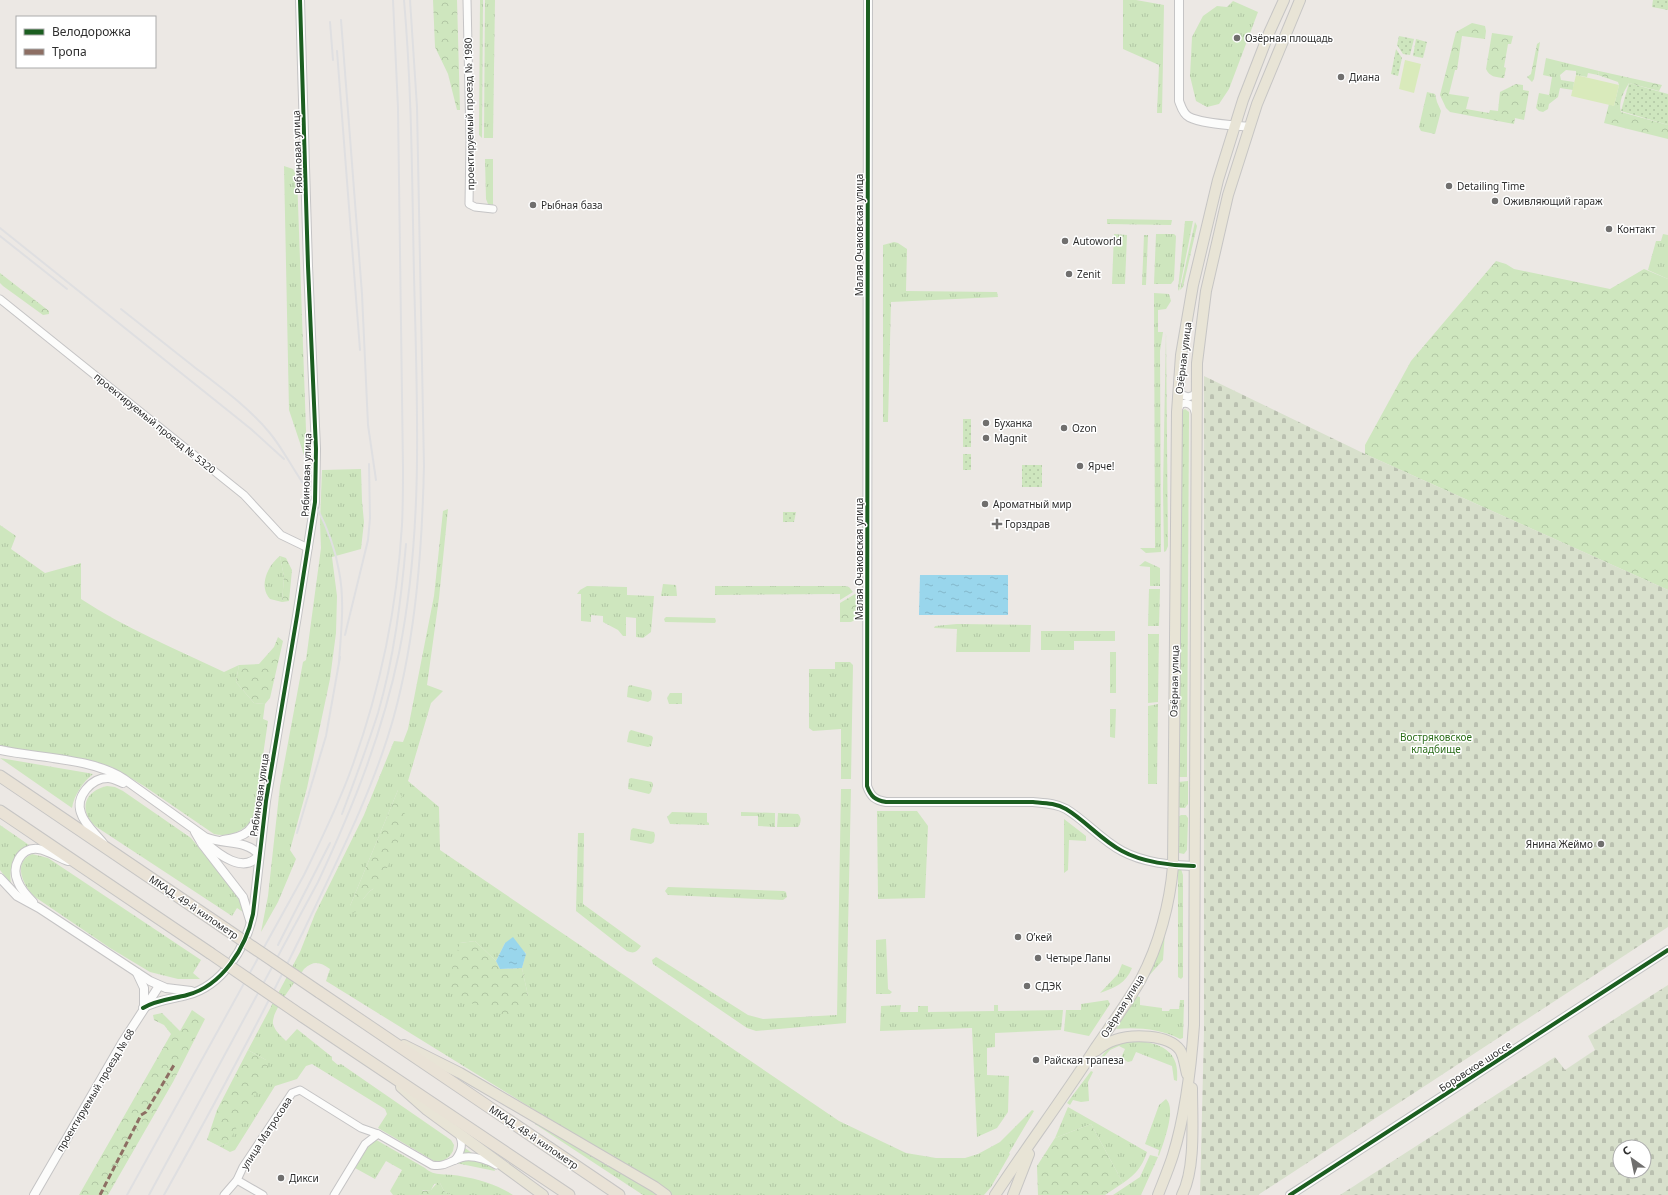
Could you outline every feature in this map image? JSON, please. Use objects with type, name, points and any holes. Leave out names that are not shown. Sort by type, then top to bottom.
[{"type":"highway","name":"МКАД, 49-й километр","points":[[0,776],[448,1079]]},
{"type":"highway","points":[[0,811],[385,1073],[569,1195]]},
{"type":"highway","name":"МКАД, 48-й километр","points":[[448,1079],[619,1195]]},
{"type":"main road","name":"Озёрная улица","points":[[996,1193],[1089,1059],[1133,991],[1147,965],[1164,916],[1172,883],[1177,412],[1181,355],[1192,286],[1218,180],[1234,125],[1269,33],[1284,0]]},
{"type":"main road","name":"Озёрная улица","points":[[1158,1195],[1177,1142],[1192,1061],[1194,1025],[1197,363],[1206,291],[1228,195],[1257,104],[1300,0]]},
{"type":"main road","points":[[383,1035],[460,1073],[655,1187],[666,1195]]},
{"type":"main road","points":[[1089,1059],[1096,1051],[1115,1040],[1126,1037],[1148,1036],[1170,1042],[1176,1046],[1183,1057],[1188,1078]]},
{"type":"main road","points":[[1185,1193],[1191,1151],[1192,1061]]},
{"type":"main road","points":[[385,1073],[427,1110],[543,1195]]},
{"type":"main road","points":[[1013,1195],[1036,1137]]},
{"type":"street","name":"Рябиновая улица","points":[[143,1008],[162,1001],[192,994],[218,979],[246,938],[251,924],[255,904],[259,855],[266,801],[315,502],[316,449],[308,266],[300,0]]},
{"type":"street","name":"проектируемый проезд № 1980","points":[[467,0],[470,140],[469,204],[475,207],[493,209]]},
{"type":"street","name":"Малая Очаковская улица","points":[[868,0],[867,786],[872,797],[877,801],[886,802],[1033,802],[1053,804],[1066,809],[1122,852],[1138,858],[1173,866],[1194,866]]},
{"type":"street","points":[[1179,0],[1179,95],[1182,110],[1187,116],[1199,120],[1234,125],[1249,131]]},
{"type":"street","name":"проектируемый проезд № 5320","points":[[0,298],[244,495],[281,535],[308,548]]},
{"type":"street","points":[[1179,388],[1180,394],[1188,397],[1194,395],[1196,389]]},
{"type":"street","points":[[1177,412],[1179,406],[1184,403],[1193,406],[1196,412]]},
{"type":"street","points":[[0,750],[101,768],[119,775],[205,837],[250,847],[259,855],[249,862],[230,860],[215,851],[187,825]]},
{"type":"street","points":[[108,848],[81,814],[80,805],[82,795],[92,784],[104,778],[114,779],[135,788]]},
{"type":"street","points":[[214,840],[234,838],[251,829],[266,801]]},
{"type":"street","points":[[195,832],[202,844],[243,897],[251,924]]},
{"type":"street","points":[[40,908],[23,891],[17,880],[15,873],[16,863],[23,854],[30,850],[41,850],[88,870]]},
{"type":"street","points":[[0,878],[17,896],[40,908],[158,986],[181,991],[200,989]]},
{"type":"street","name":"Боровское шоссе","points":[[1290,1195],[1668,950]]},
{"type":"street","points":[[137,973],[144,990],[143,1008]]},
{"type":"street","name":"проектируемый проезд № 68","points":[[34,1195],[143,1008],[158,986]]},
{"type":"street","name":"улица Матросова","points":[[224,1195],[238,1180],[244,1167],[292,1093],[300,1090],[360,1128],[378,1134]]},
{"type":"street","points":[[456,1160],[461,1151],[462,1145],[458,1133]]},
{"type":"street","points":[[334,1195],[365,1144],[378,1134],[432,1165],[440,1167],[456,1160],[472,1157],[505,1168]]},
{"type":"street","points":[[238,1180],[263,1195]]},
{"type":"green space","points":[[433,0],[457,0],[460,110],[457,110],[448,74],[435,47]]},
{"type":"green space","points":[[480,0],[483,0],[482,138],[479,135]]},
{"type":"green space","points":[[485,0],[495,0],[493,138],[484,138]]},
{"type":"green space","points":[[1123,0],[1136,0],[1164,5],[1162,113],[1157,113],[1159,65],[1123,49]]},
{"type":"green space","points":[[1653,0],[1668,0],[1668,10],[1652,7]]},
{"type":"green space","name":"Озёрная площадь","points":[[1233,1],[1258,12],[1229,89],[1219,104],[1207,107],[1196,101],[1190,76],[1192,37],[1203,16],[1217,6],[1227,7]]},
{"type":"green space","points":[[1472,23],[1485,26],[1485,39],[1462,36],[1457,70],[1455,70],[1449,94],[1469,97],[1466,109],[1489,113],[1490,110],[1498,111],[1500,92],[1516,84],[1523,85],[1523,90],[1529,91],[1524,120],[1515,118],[1514,124],[1450,112],[1446,108],[1440,95],[1456,32]]},
{"type":"green space","points":[[1492,33],[1513,36],[1511,44],[1508,44],[1504,67],[1506,68],[1504,78],[1489,74],[1486,69]]},
{"type":"green space","points":[[1399,36],[1414,39],[1410,55],[1403,54],[1397,45]]},
{"type":"green space","points":[[1416,39],[1427,42],[1423,58],[1413,56]]},
{"type":"green space","points":[[1540,42],[1534,79],[1532,82],[1527,77],[1531,74],[1537,44]]},
{"type":"green space","points":[[1396,49],[1402,58],[1398,76],[1391,74]]},
{"type":"green space","points":[[1546,58],[1599,71],[1598,75],[1588,73],[1587,77],[1576,75],[1576,71],[1566,70],[1560,75],[1561,80],[1574,82],[1573,90],[1560,88],[1558,97],[1549,104],[1548,109],[1543,112],[1539,111],[1536,108],[1539,93],[1549,95],[1552,77],[1543,75]]},
{"type":"green space","points":[[1405,60],[1421,64],[1414,93],[1399,89]]},
{"type":"green space","points":[[1599,71],[1662,85],[1659,91],[1629,83],[1622,97],[1620,108],[1621,112],[1668,125],[1668,139],[1604,123],[1609,104],[1614,106],[1619,85],[1618,82],[1598,75]]},
{"type":"green space","points":[[1576,75],[1619,85],[1614,106],[1571,96]]},
{"type":"green space","points":[[1629,83],[1668,94],[1668,125],[1621,111]]},
{"type":"green space","points":[[1427,92],[1435,94],[1441,111],[1435,134],[1421,131],[1419,127]]},
{"type":"green space","points":[[485,159],[493,159],[493,205],[488,204],[486,199]]},
{"type":"green space","points":[[284,166],[293,169],[297,175],[307,459],[305,458],[289,410]]},
{"type":"green space","points":[[1107,219],[1172,220],[1171,225],[1107,224]]},
{"type":"green space","points":[[1185,221],[1193,221],[1179,291],[1178,289]]},
{"type":"green space","points":[[1195,222],[1197,226],[1183,287],[1180,290]]},
{"type":"green space","points":[[1114,234],[1127,235],[1125,284],[1112,284]]},
{"type":"green space","points":[[1156,234],[1174,234],[1176,236],[1174,280],[1171,284],[1154,284]]},
{"type":"green space","points":[[1663,234],[1668,235],[1668,279],[1648,270],[1656,241],[1661,241]]},
{"type":"green space","points":[[1144,235],[1148,235],[1146,285],[1142,285]]},
{"type":"green space","points":[[894,242],[907,249],[906,291],[997,292],[998,297],[891,302],[888,422],[883,422],[883,245]]},
{"type":"green space","points":[[1496,261],[1506,264],[1514,269],[1610,289],[1644,269],[1668,279],[1668,590],[1365,454],[1365,445],[1411,361]]},
{"type":"green space","points":[[0,273],[49,311],[49,314],[43,315],[3,286],[0,283]]},
{"type":"green space","points":[[1154,293],[1169,294],[1171,301],[1166,309],[1158,310],[1158,332],[1163,332],[1160,351],[1161,552],[1146,553],[1140,548],[1155,548]]},
{"type":"green space","points":[[1166,332],[1168,546],[1164,552],[1163,489]]},
{"type":"green space","name":"Востряковское кладбище","points":[[1204,376],[1365,454],[1668,590],[1668,927],[1258,1195],[1200,1195],[1204,1032]]},
{"type":"green space","points":[[1185,409],[1189,412],[1187,777],[1178,777],[1182,411]]},
{"type":"green space","points":[[963,419],[971,419],[971,447],[963,447]]},
{"type":"green space","points":[[963,454],[971,454],[971,470],[963,470]]},
{"type":"green space","points":[[1022,465],[1042,465],[1042,487],[1022,487]]},
{"type":"green space","points":[[361,469],[364,522],[361,549],[332,557],[337,596],[336,633],[330,679],[307,788],[290,850],[296,859],[278,902],[261,932],[268,896],[280,786],[303,662],[306,660],[321,548],[320,522],[322,470]]},
{"type":"green space","points":[[448,509],[439,598],[427,685],[443,691],[431,703],[408,781],[439,807],[440,850],[839,1121],[906,1153],[936,1158],[965,1158],[978,1154],[1000,1142],[1032,1110],[1034,1111],[991,1187],[984,1195],[643,1195],[535,1124],[541,1114],[326,981],[330,969],[317,963],[311,964],[304,969],[285,996],[273,1018],[274,1027],[286,1041],[297,1029],[332,1057],[332,1060],[338,1065],[341,1064],[451,1140],[454,1145],[453,1151],[450,1156],[445,1159],[434,1161],[378,1128],[387,1114],[385,1109],[312,1064],[306,1066],[297,1079],[275,1086],[235,1150],[230,1152],[219,1146],[228,1143],[266,1060],[248,1050],[300,952],[315,914],[364,815],[394,741],[403,742],[408,729],[434,596],[443,511]],"holes":[[[398,790],[398,806],[373,889],[363,899],[350,906]],[[475,941],[496,961],[505,943],[526,953],[522,968],[528,996],[460,943]]]},
{"type":"green space","points":[[783,512],[796,512],[794,522],[783,522]]},
{"type":"green space","points":[[0,525],[16,536],[11,549],[45,573],[81,563],[81,599],[98,610],[151,638],[224,672],[239,665],[236,682],[254,703],[265,704],[263,719],[268,721],[254,817],[247,826],[231,834],[214,834],[144,786],[112,767],[90,760],[0,746]]},
{"type":"green space","points":[[280,556],[284,577],[282,602],[270,599],[266,594],[265,588],[268,570]]},
{"type":"green space","points":[[280,556],[286,558],[292,570],[289,601],[282,602],[284,577]]},
{"type":"green space","points":[[1145,561],[1160,568],[1160,586],[1150,586],[1150,567],[1139,566]]},
{"type":"green space","points":[[663,584],[676,585],[677,596],[661,596]]},
{"type":"green space","points":[[587,586],[627,587],[627,595],[654,596],[651,632],[643,638],[636,637],[636,618],[626,617],[626,636],[623,636],[618,630],[603,622],[603,616],[591,615],[591,622],[581,621],[581,594],[577,594],[580,590]]},
{"type":"green space","points":[[715,586],[845,586],[849,587],[853,592],[840,600],[840,594],[715,595]]},
{"type":"green space","points":[[1149,589],[1160,589],[1159,626],[1148,626]]},
{"type":"green space","points":[[855,594],[858,599],[859,618],[851,622],[840,622],[840,603]]},
{"type":"green space","points":[[666,617],[715,618],[716,621],[715,623],[665,622],[664,619]]},
{"type":"green space","points":[[957,624],[1031,625],[1030,652],[956,652],[957,629],[934,628],[935,626]]},
{"type":"green space","points":[[1041,631],[1115,631],[1115,641],[1074,641],[1074,650],[1041,650]]},
{"type":"green space","points":[[1148,634],[1159,634],[1158,702],[1148,703]]},
{"type":"green space","points":[[278,637],[283,641],[270,698],[265,704],[254,703],[236,682],[239,665],[259,664],[274,647]]},
{"type":"green space","points":[[1110,652],[1116,652],[1116,693],[1110,693]]},
{"type":"green space","points":[[835,662],[850,662],[853,665],[851,779],[841,779],[841,729],[813,731],[809,728],[809,669],[835,669]]},
{"type":"green space","points":[[630,685],[651,690],[651,700],[648,702],[627,697],[628,687]]},
{"type":"green space","points":[[670,693],[682,693],[682,704],[669,704],[667,698]]},
{"type":"green space","points":[[1158,704],[1157,784],[1148,784],[1148,706]]},
{"type":"green space","points":[[1110,709],[1116,709],[1115,738],[1110,737]]},
{"type":"green space","points":[[631,730],[652,736],[651,746],[648,747],[627,742],[629,732]]},
{"type":"green space","points":[[0,758],[93,774],[80,789],[72,808]]},
{"type":"green space","points":[[631,778],[652,782],[653,785],[651,792],[649,794],[628,789],[629,779]]},
{"type":"green space","points":[[1188,781],[1188,804],[1185,808],[1180,808],[1178,806],[1178,782]]},
{"type":"green space","points":[[107,786],[115,787],[123,791],[191,838],[241,900],[243,912],[237,908],[232,916],[95,826],[87,813],[86,802],[93,792],[99,788]]},
{"type":"green space","points":[[841,789],[851,789],[846,1023],[756,1031],[747,1028],[653,964],[652,960],[656,957],[658,958],[748,1015],[763,1019],[837,1015]]},
{"type":"green space","points":[[398,790],[402,797],[398,806],[408,817],[381,883],[370,891],[363,899],[356,912],[351,913],[349,912],[350,906]]},
{"type":"green space","points":[[877,811],[917,811],[928,826],[925,898],[878,899]]},
{"type":"green space","points":[[672,812],[707,813],[707,822],[709,825],[670,824],[667,817]]},
{"type":"green space","points":[[741,812],[775,813],[775,827],[758,826],[758,816],[741,816]]},
{"type":"green space","points":[[778,813],[798,814],[801,819],[798,827],[777,827]]},
{"type":"green space","points":[[1181,815],[1186,815],[1188,818],[1187,850],[1184,854],[1177,851],[1178,817]]},
{"type":"green space","points":[[1064,819],[1086,836],[1086,841],[1069,840],[1068,870],[1064,873]]},
{"type":"green space","points":[[0,825],[29,845],[16,858],[12,866],[11,884],[0,870]]},
{"type":"green space","points":[[633,828],[654,832],[654,842],[651,844],[630,840],[631,830]]},
{"type":"green space","points":[[578,833],[584,833],[583,904],[641,946],[635,952],[627,951],[576,911]]},
{"type":"green space","points":[[32,854],[48,858],[201,960],[193,973],[200,979],[178,979],[150,972],[110,948],[35,897],[24,881],[21,868],[22,863]]},
{"type":"green space","points":[[1178,869],[1181,869],[1183,875],[1183,977],[1181,979],[1178,977]]},
{"type":"green space","points":[[668,887],[784,891],[786,892],[787,897],[783,900],[668,895],[665,891]]},
{"type":"green space","points":[[1165,931],[1163,960],[1146,979]]},
{"type":"green space","points":[[886,939],[888,989],[892,992],[890,994],[876,994],[876,940]]},
{"type":"green space","points":[[475,941],[496,961],[500,969],[522,968],[528,996],[509,1017],[457,998],[448,981],[460,943]]},
{"type":"green space","points":[[1122,964],[1132,968],[1127,978],[1115,987],[1100,993],[1118,974]]},
{"type":"green space","points":[[1668,985],[1668,1195],[1340,1195],[1555,1057],[1565,1070],[1595,1050],[1588,1036]]},
{"type":"green space","points":[[1136,996],[1140,997],[1140,1005],[1162,1008],[1162,1011],[1179,1009],[1180,1000],[1184,1000],[1183,1038],[1180,1039],[1157,1031],[1132,1028],[1116,1029]]},
{"type":"green space","points":[[1108,1000],[1110,1004],[1089,1036],[1064,1031],[1066,1010],[1081,1010],[1081,1004]]},
{"type":"green space","points":[[901,1005],[900,1012],[918,1012],[918,1006],[928,1006],[928,1012],[994,1011],[994,1005],[998,1005],[998,1011],[1063,1010],[1061,1030],[995,1033],[995,1047],[987,1048],[987,1075],[1009,1076],[1008,1112],[997,1128],[977,1137],[972,1028],[880,1031],[881,1006]]},
{"type":"green space","points":[[192,1010],[205,1019],[173,1082],[108,1195],[79,1195],[171,1034],[164,1025],[154,1020],[153,1015],[162,1013],[180,1031]]},
{"type":"green space","points":[[1139,1041],[1148,1042],[1163,1048],[1173,1057],[1176,1063],[1177,1081],[1174,1080],[1172,1066],[1136,1052],[1132,1061],[1128,1062],[1121,1058],[1125,1049],[1119,1046],[1110,1050],[1103,1058],[1101,1058],[1104,1053],[1112,1047],[1123,1043]]},
{"type":"green space","points":[[248,1050],[266,1060],[269,1070],[228,1143],[219,1146],[207,1140],[217,1110]]},
{"type":"green space","points":[[1091,1071],[1093,1072],[1088,1082],[1089,1101],[1081,1102],[1073,1100],[1070,1105],[1067,1103]]},
{"type":"green space","points":[[1166,1099],[1169,1104],[1170,1118],[1159,1156],[1159,1150],[1145,1144],[1159,1105]]},
{"type":"green space","points":[[1068,1107],[1147,1152],[1141,1166],[1132,1176],[1123,1183],[1091,1124],[1055,1138]]},
{"type":"green space","points":[[1091,1124],[1123,1183],[1105,1195],[1038,1195],[1037,1166],[1055,1138]]},
{"type":"green space","points":[[373,1138],[433,1173],[467,1177],[494,1185],[513,1195],[451,1195],[444,1191],[440,1183],[434,1184],[431,1190],[423,1190],[419,1195],[393,1195],[390,1191],[402,1170],[386,1161],[375,1179],[355,1168]]},
{"type":"green space","points":[[465,1148],[494,1169],[495,1171],[456,1163]]},
{"type":"green space","points":[[1150,1155],[1158,1157],[1141,1195],[1113,1195],[1140,1177]]},
{"type":"green space","points":[[437,1183],[440,1183],[444,1191],[451,1195],[419,1195],[420,1191],[431,1190]]},
{"type":"water","points":[[920,575],[1008,575],[1008,615],[919,615]]},
{"type":"water","points":[[513,937],[526,954],[522,968],[500,969],[496,961],[505,943]]},
{"type":"railway","points":[[127,1195],[304,875],[336,808],[362,738],[386,648],[400,556],[403,496],[398,108],[393,0]]},
{"type":"railway","points":[[149,1195],[318,882],[355,798],[375,742],[399,653],[407,606],[412,559],[416,512],[417,465],[411,137],[409,68],[404,0]]},
{"type":"railway","points":[[164,1195],[261,1015],[338,859],[378,765],[387,740],[402,685],[413,623],[422,529],[424,466],[417,107],[410,0]]},
{"type":"railway","points":[[341,20],[362,294],[368,425],[376,480]]},
{"type":"railway","points":[[330,22],[333,60]]},
{"type":"railway","points":[[337,51],[360,350]]},
{"type":"railway","points":[[0,228],[251,429],[284,459]]},
{"type":"railway","points":[[0,236],[67,289]]},
{"type":"railway","points":[[121,309],[223,389],[252,414],[273,437],[304,485],[328,532],[333,545],[339,571],[342,594],[339,662]]},
{"type":"railway","points":[[345,635],[368,540],[370,518],[369,464]]},
{"type":"railway","points":[[342,814],[370,738],[384,692],[393,650],[402,587],[406,544]]},
{"type":"railway","points":[[297,833],[326,736],[340,657]]},
{"type":"railway","points":[[278,945],[330,843]]},
{"type":"marked path","points":[[100,1195],[141,1115],[146,1112],[174,1065]]},
{"type":"cycle path","points":[[143,1008],[159,1001],[187,995],[200,990],[211,983],[230,964],[238,952],[245,940],[253,914],[266,801],[315,502],[316,449],[308,266],[300,0]]},
{"type":"cycle path","points":[[868,0],[867,786],[870,793],[874,797],[886,802],[1033,802],[1054,804],[1066,809],[1114,847],[1130,855],[1157,863],[1194,866]]},
{"type":"cycle path","points":[[1290,1195],[1668,950]]},
{"type":"place","name":"Озёрная площадь","points":[[1237,38]]},
{"type":"place","name":"Диана","points":[[1341,77]]},
{"type":"place","name":"Detailing Time","points":[[1449,186]]},
{"type":"place","name":"Оживляющий гараж","points":[[1495,201]]},
{"type":"place","name":"Рыбная база","points":[[533,205]]},
{"type":"place","name":"Контакт","points":[[1609,229]]},
{"type":"place","name":"Autoworld","points":[[1065,241]]},
{"type":"place","name":"Zenit","points":[[1069,274]]},
{"type":"place","name":"Буханка","points":[[986,423]]},
{"type":"place","name":"Ozon","points":[[1064,428]]},
{"type":"place","name":"Magnit","points":[[986,438]]},
{"type":"place","name":"Ярче!","points":[[1080,466]]},
{"type":"place","name":"Ароматный мир","points":[[985,504]]},
{"type":"place","name":"Горздрав","points":[[997,524]]},
{"type":"place","name":"Янина Жеймо","points":[[1601,844]]},
{"type":"place","name":"О’кей","points":[[1018,937]]},
{"type":"place","name":"Четыре Лапы","points":[[1038,958]]},
{"type":"place","name":"СДЭК","points":[[1027,986]]},
{"type":"place","name":"Райская трапеза","points":[[1036,1060]]},
{"type":"place","name":"Дикси","points":[[281,1178]]}]
